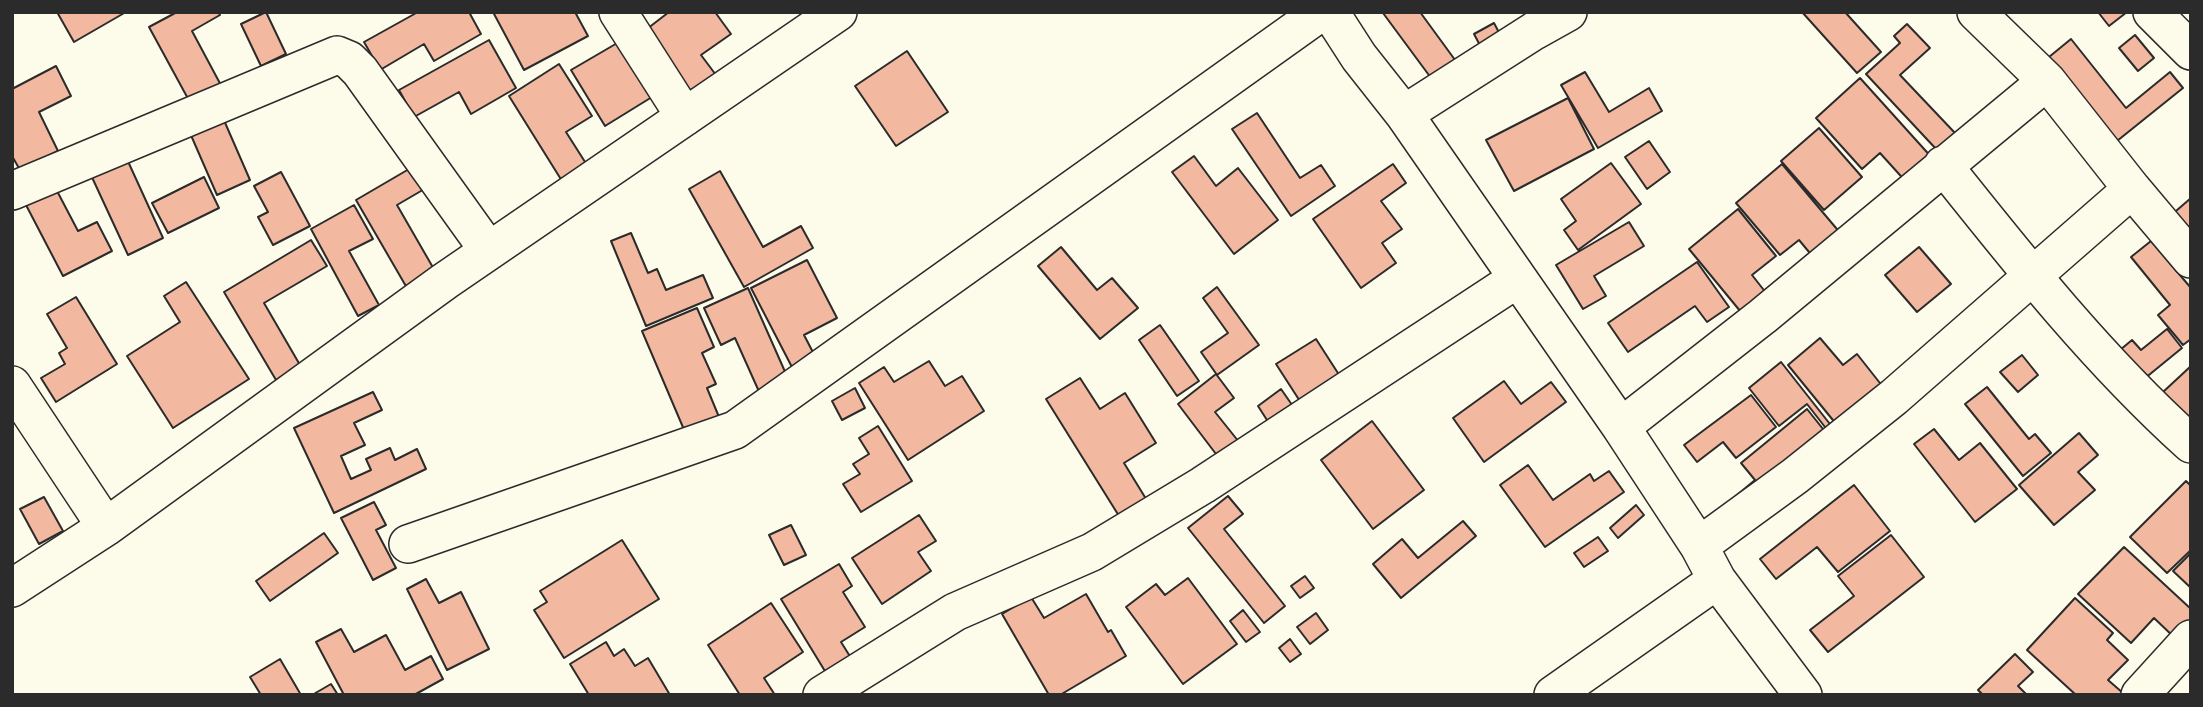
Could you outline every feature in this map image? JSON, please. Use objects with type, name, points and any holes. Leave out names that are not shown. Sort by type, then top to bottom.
[{"type":"street","points":[[618,12],[685,117]]},
{"type":"street","points":[[12,588],[106,527],[489,251],[838,12]]},
{"type":"street","points":[[408,544],[735,430],[1321,12]]},
{"type":"street","points":[[1330,12],[1359,57],[1404,114],[1620,427],[1699,546],[1717,580],[1803,695]]},
{"type":"street","points":[[1404,114],[1534,31],[1569,12]]},
{"type":"street","points":[[1976,12],[2048,81],[2132,189],[2191,259]]},
{"type":"street","points":[[2152,12],[2191,51]]},
{"type":"street","points":[[12,191],[337,55],[349,60],[360,71],[489,251]]},
{"type":"street","points":[[1620,427],[1763,316],[2048,81]]},
{"type":"street","points":[[1944,165],[2033,277],[2141,399],[2191,444]]},
{"type":"street","points":[[1699,546],[1795,476],[1894,397],[2132,189]]},
{"type":"street","points":[[822,695],[955,612],[1092,552],[1203,485],[1517,279]]},
{"type":"street","points":[[12,385],[106,527]]},
{"type":"street","points":[[1553,695],[1717,580]]},
{"type":"street","points":[[2140,695],[2191,639]]},
{"type":"building","points":[[57,12],[126,12],[74,42]]},
{"type":"building","points":[[177,12],[218,12],[220,15],[192,31],[223,89],[192,106],[149,27]]},
{"type":"building","points":[[266,12],[286,54],[261,66],[241,24]]},
{"type":"building","points":[[418,12],[469,12],[481,34],[434,61],[424,44],[380,70],[364,42]]},
{"type":"building","points":[[493,12],[575,12],[588,36],[524,70]]},
{"type":"building","points":[[669,12],[715,12],[731,34],[701,55],[725,87],[698,107],[643,32]]},
{"type":"building","points":[[1420,12],[1458,64],[1434,82],[1383,13]]},
{"type":"building","points":[[1802,12],[1845,12],[1881,52],[1857,73]]},
{"type":"building","points":[[2098,12],[2127,12],[2109,26]]},
{"type":"building","points":[[1494,23],[1504,42],[1484,53],[1474,34]]},
{"type":"building","points":[[1907,24],[1930,48],[1900,75],[1955,133],[1937,150],[1866,74],[1900,43],[1894,36]]},
{"type":"building","points":[[2135,35],[2154,58],[2138,71],[2119,48]]},
{"type":"building","points":[[2071,39],[2126,108],[2170,72],[2183,88],[2117,141],[2049,57]]},
{"type":"building","points":[[489,40],[516,88],[471,114],[459,92],[414,117],[399,90]]},
{"type":"building","points":[[619,42],[652,97],[605,126],[571,70]]},
{"type":"building","points":[[907,51],[948,112],[896,146],[855,86]]},
{"type":"building","points":[[559,64],[592,116],[566,132],[587,165],[562,181],[509,96]]},
{"type":"building","points":[[56,66],[71,96],[39,112],[58,151],[20,170],[12,156],[12,89]]},
{"type":"building","points":[[1585,72],[1609,112],[1649,88],[1662,111],[1598,148],[1561,85]]},
{"type":"building","points":[[1860,78],[1934,160],[1908,184],[1880,153],[1862,169],[1816,118]]},
{"type":"building","points":[[1568,98],[1594,149],[1514,191],[1486,140]]},
{"type":"building","points":[[1257,113],[1300,178],[1321,165],[1335,186],[1291,216],[1232,129]]},
{"type":"building","points":[[223,118],[250,180],[217,195],[190,133]]},
{"type":"building","points":[[1819,128],[1862,177],[1824,210],[1781,161]]},
{"type":"building","points":[[1649,141],[1670,172],[1647,189],[1625,157]]},
{"type":"building","points":[[1194,156],[1216,186],[1238,168],[1278,220],[1234,254],[1172,172]]},
{"type":"building","points":[[126,157],[163,238],[128,255],[90,173]]},
{"type":"building","points":[[421,162],[433,184],[397,205],[435,271],[407,288],[356,200]]},
{"type":"building","points":[[1611,163],[1641,204],[1578,250],[1564,230],[1576,221],[1561,199]]},
{"type":"building","points":[[1393,164],[1406,183],[1381,201],[1402,229],[1382,243],[1396,263],[1361,288],[1313,219]]},
{"type":"building","points":[[1782,164],[1847,241],[1819,264],[1799,240],[1780,255],[1736,203]]},
{"type":"building","points":[[720,171],[763,247],[801,226],[813,248],[744,287],[689,189]]},
{"type":"building","points":[[281,172],[310,226],[273,245],[258,217],[268,212],[254,186]]},
{"type":"building","points":[[204,177],[219,208],[168,233],[152,203]]},
{"type":"building","points":[[56,189],[78,231],[97,222],[112,251],[63,276],[26,205]]},
{"type":"building","points":[[2191,198],[2191,243],[2169,217]]},
{"type":"building","points":[[354,205],[373,239],[349,251],[379,305],[358,316],[311,229]]},
{"type":"building","points":[[1738,209],[1776,256],[1752,275],[1774,303],[1750,323],[1689,249]]},
{"type":"building","points":[[1629,222],[1644,246],[1594,276],[1606,296],[1583,309],[1556,265]]},
{"type":"building","points":[[631,233],[648,273],[657,269],[666,290],[703,275],[713,298],[646,326],[611,241]]},
{"type":"building","points":[[311,240],[327,266],[264,303],[300,365],[276,380],[224,292]]},
{"type":"building","points":[[2151,241],[2191,288],[2191,339],[2183,345],[2158,315],[2170,305],[2131,257]]},
{"type":"building","points":[[1061,247],[1097,290],[1112,278],[1138,308],[1100,339],[1038,266]]},
{"type":"building","points":[[1919,247],[1951,284],[1917,312],[1885,275]]},
{"type":"building","points":[[807,260],[837,318],[804,335],[817,360],[794,371],[751,288]]},
{"type":"building","points":[[1697,262],[1729,307],[1707,322],[1695,306],[1628,352],[1608,323]]},
{"type":"building","points":[[186,282],[249,379],[173,428],[127,356],[180,322],[164,296]]},
{"type":"building","points":[[1217,287],[1259,345],[1217,375],[1201,352],[1228,333],[1203,298]]},
{"type":"building","points":[[748,288],[790,383],[761,396],[735,338],[721,345],[704,308]]},
{"type":"building","points":[[76,297],[117,364],[56,402],[41,378],[65,364],[59,353],[67,348],[47,314]]},
{"type":"building","points":[[697,308],[714,347],[702,353],[716,384],[707,388],[719,417],[685,432],[642,331]]},
{"type":"building","points":[[1160,325],[1199,381],[1177,396],[1139,340]]},
{"type":"building","points":[[2167,329],[2182,348],[2144,379],[2120,350],[2132,340],[2141,350]]},
{"type":"building","points":[[1820,338],[1843,365],[1857,354],[1887,392],[1841,430],[1788,365]]},
{"type":"building","points":[[1316,339],[1345,384],[1305,409],[1276,364]]},
{"type":"building","points":[[2022,355],[2038,375],[2018,392],[2000,372]]},
{"type":"building","points":[[929,361],[945,386],[962,376],[984,411],[908,460],[859,383],[884,367],[894,382]]},
{"type":"building","points":[[1781,362],[1837,433],[1832,436],[1807,404],[1779,426],[1749,388]]},
{"type":"building","points":[[2191,366],[2191,421],[2163,392]]},
{"type":"building","points":[[1216,374],[1234,398],[1215,412],[1239,442],[1219,458],[1178,404]]},
{"type":"building","points":[[1080,378],[1100,409],[1125,393],[1156,443],[1124,463],[1151,507],[1124,524],[1046,399]]},
{"type":"building","points":[[1504,381],[1521,404],[1551,382],[1566,402],[1484,462],[1453,418]]},
{"type":"building","points":[[1987,387],[2029,439],[2035,434],[2051,453],[2023,476],[1965,404]]},
{"type":"building","points":[[855,388],[865,408],[842,420],[832,401]]},
{"type":"building","points":[[1281,389],[1299,415],[1274,431],[1258,406]]},
{"type":"building","points":[[373,392],[382,410],[354,423],[365,445],[341,456],[351,479],[371,470],[366,459],[390,448],[395,460],[417,449],[426,469],[334,513],[294,428]]},
{"type":"building","points":[[1751,395],[1776,427],[1736,458],[1723,442],[1697,462],[1684,445]]},
{"type":"building","points":[[1807,409],[1831,439],[1725,505],[1755,480],[1741,463]]},
{"type":"building","points":[[1372,421],[1424,490],[1373,529],[1321,460]]},
{"type":"building","points":[[878,426],[912,481],[861,512],[843,484],[860,474],[853,464],[869,454],[859,438]]},
{"type":"building","points":[[1934,429],[1959,460],[1980,443],[2017,489],[1975,522],[1914,444]]},
{"type":"building","points":[[2079,433],[2098,455],[2078,472],[2095,490],[2054,525],[2019,485]]},
{"type":"building","points":[[1528,465],[1553,500],[1590,474],[1594,481],[1609,471],[1624,492],[1545,547],[1500,485]]},
{"type":"building","points":[[2186,481],[2191,486],[2191,550],[2167,573],[2130,537]]},
{"type":"building","points":[[1854,485],[1890,531],[1838,572],[1817,547],[1776,579],[1760,559]]},
{"type":"building","points":[[1228,496],[1243,514],[1224,529],[1285,606],[1264,623],[1188,528]]},
{"type":"building","points":[[44,497],[63,531],[39,544],[20,509]]},
{"type":"building","points":[[374,502],[386,525],[376,530],[396,568],[373,580],[341,518]]},
{"type":"building","points":[[1636,505],[1644,515],[1618,538],[1610,528]]},
{"type":"building","points":[[919,515],[936,541],[918,552],[931,571],[882,604],[852,558]]},
{"type":"building","points":[[1463,521],[1476,536],[1401,598],[1373,564],[1402,539],[1418,558]]},
{"type":"building","points":[[791,525],[806,555],[784,565],[769,535]]},
{"type":"building","points":[[324,533],[338,553],[270,601],[256,581]]},
{"type":"building","points":[[1891,535],[1924,577],[1828,652],[1810,630],[1854,596],[1838,576]]},
{"type":"building","points":[[1598,537],[1608,551],[1584,567],[1574,553]]},
{"type":"building","points":[[622,540],[659,599],[564,658],[534,610],[547,602],[540,591]]},
{"type":"building","points":[[2124,547],[2191,609],[2191,623],[2176,639],[2154,618],[2131,643],[2078,594]]},
{"type":"building","points":[[2191,553],[2191,588],[2173,571]]},
{"type":"building","points":[[839,564],[852,586],[843,592],[865,627],[841,642],[856,666],[831,681],[781,599]]},
{"type":"building","points":[[1305,576],[1314,588],[1300,598],[1291,586]]},
{"type":"building","points":[[1188,578],[1237,644],[1183,684],[1126,607],[1156,584],[1165,595]]},
{"type":"building","points":[[426,579],[439,603],[461,592],[489,649],[447,670],[407,589]]},
{"type":"building","points":[[1086,594],[1108,632],[1111,630],[1126,656],[1060,695],[1049,695],[1002,614],[1031,597],[1044,618]]},
{"type":"building","points":[[2075,598],[2113,633],[2107,640],[2128,660],[2108,680],[2122,695],[2076,695],[2027,650]]},
{"type":"building","points":[[771,603],[803,652],[764,678],[775,695],[740,695],[708,645]]},
{"type":"building","points":[[1243,610],[1260,632],[1246,642],[1230,621]]},
{"type":"building","points":[[1316,613],[1328,630],[1310,644],[1297,627]]},
{"type":"building","points":[[341,629],[354,652],[386,635],[405,670],[431,656],[443,679],[414,695],[344,695],[316,642]]},
{"type":"building","points":[[1290,639],[1301,654],[1290,662],[1279,648]]},
{"type":"building","points":[[606,642],[614,656],[624,649],[635,666],[648,658],[670,695],[589,695],[570,664]]},
{"type":"building","points":[[2015,654],[2033,672],[2018,686],[2027,695],[1983,695],[1978,690]]},
{"type":"building","points":[[280,659],[301,695],[261,695],[250,677]]},
{"type":"building","points":[[331,684],[338,695],[312,695]]}]
